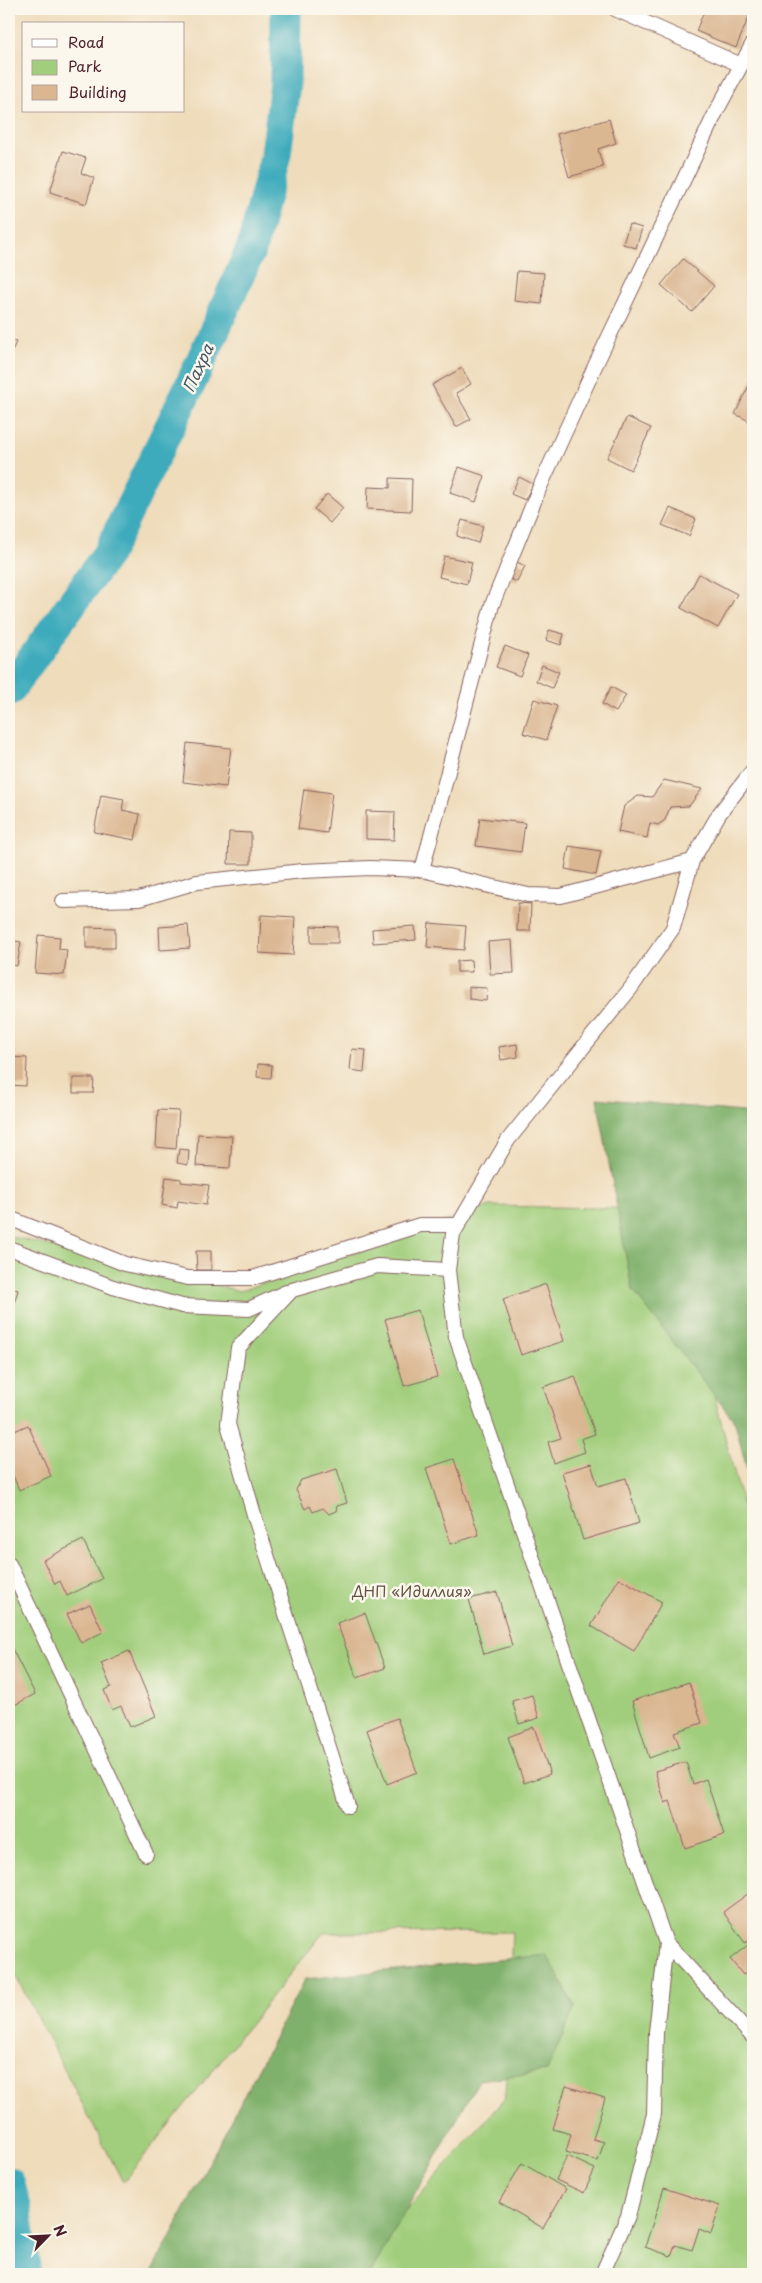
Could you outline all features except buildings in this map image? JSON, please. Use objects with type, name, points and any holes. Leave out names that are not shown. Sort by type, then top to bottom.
[{"type":"street","points":[[615,9],[741,65]]},
{"type":"street","points":[[422,870],[492,605],[539,489],[595,366],[716,112],[753,43]]},
{"type":"street","points":[[753,770],[719,814],[692,861],[673,928],[631,988],[508,1140],[453,1234],[448,1270],[456,1337],[666,1943],[753,2037]]},
{"type":"street","points":[[63,901],[138,899],[197,882],[303,871],[370,868],[422,870],[528,895],[561,896],[692,861]]},
{"type":"street","points":[[9,1218],[125,1264],[188,1278],[253,1278],[420,1225],[458,1226]]},
{"type":"street","points":[[9,1248],[113,1287],[182,1306],[249,1309],[292,1290],[377,1266],[448,1270]]},
{"type":"street","points":[[292,1290],[238,1348],[228,1424],[348,1806]]},
{"type":"street","points":[[9,1564],[146,1854]]},
{"type":"street","points":[[602,2274],[628,2216],[654,2114],[656,2032],[666,1943]]},
{"type":"green space","points":[[597,1098],[753,1113],[753,1494],[735,1422],[632,1289]]},
{"type":"green space","name":"ДНП «Идиллия»","points":[[490,1206],[666,1209],[753,1545],[753,2274],[351,2274],[505,2098],[512,1932],[323,1933],[123,2182],[9,1963],[9,1236],[240,1291]]},
{"type":"green space","points":[[547,1955],[575,2007],[547,2071],[479,2080],[370,2274],[151,2274],[305,1979]]},
{"type":"waterway","name":"Пахра","points":[[9,691],[108,553],[191,383],[252,247],[276,154],[285,83],[286,9]]},
{"type":"waterway","name":"Пахра","points":[[9,2182],[16,2207],[26,2274]]}]
